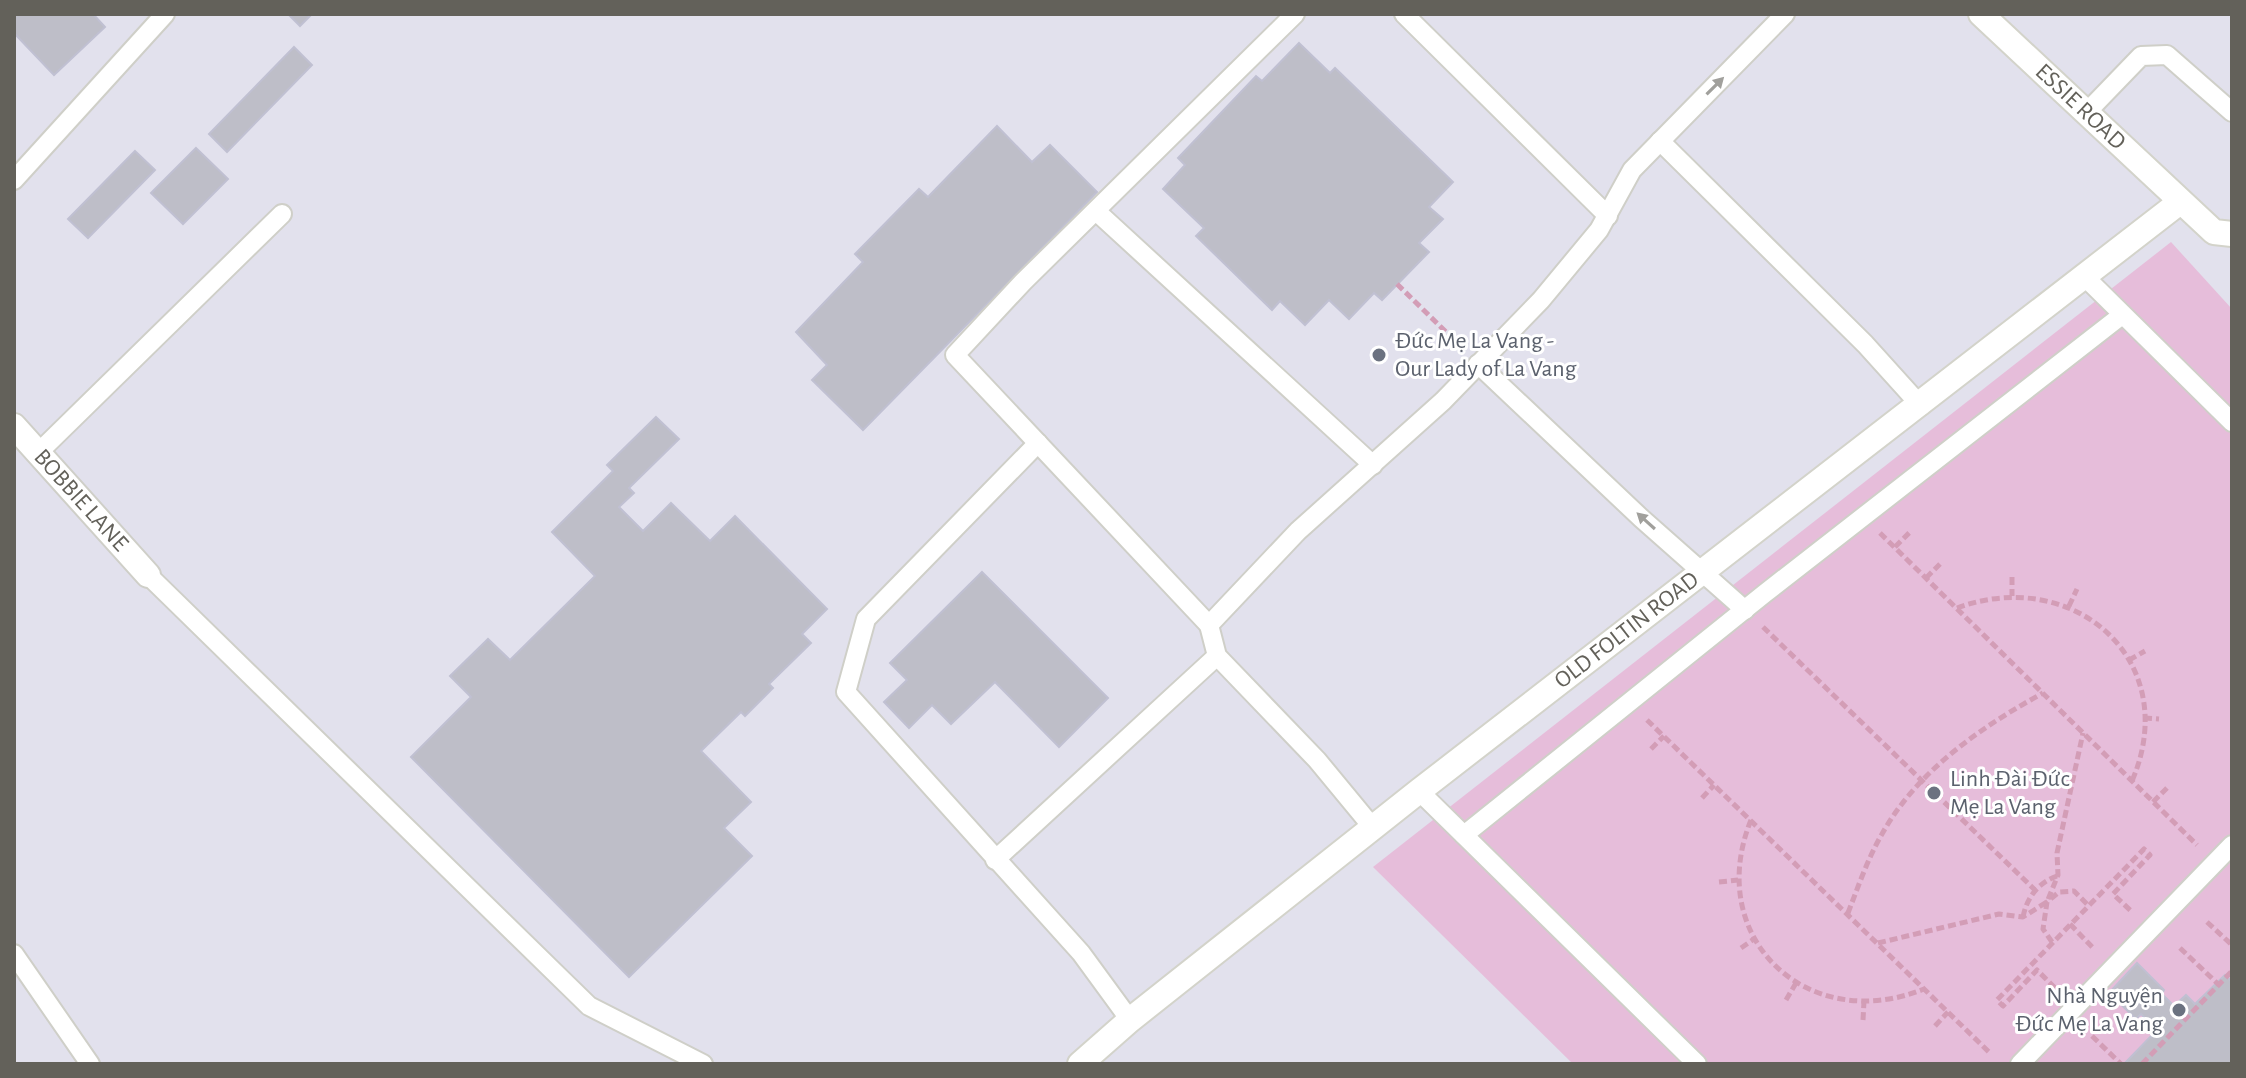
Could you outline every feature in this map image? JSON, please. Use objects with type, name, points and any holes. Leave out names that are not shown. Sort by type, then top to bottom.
[{"type":"street","name":"ESSIE ROAD","points":[[1981,14],[2214,232],[2232,234]]},
{"type":"street","name":"OLD FOLTIN ROAD","points":[[1080,1064],[1130,1020],[1419,791],[1921,406],[2180,202]]},
{"type":"street","name":"BOBBIE LANE","points":[[14,426],[40,451],[148,575]]},
{"type":"lane","points":[[14,180],[165,14]]},
{"type":"lane","points":[[1295,14],[955,355],[1209,625],[1217,656],[1317,760],[1374,829]]},
{"type":"lane","points":[[1404,14],[1608,216]]},
{"type":"lane","points":[[1209,625],[1298,531],[1373,465],[1541,300],[1608,216],[1632,170],[1785,14]]},
{"type":"lane","points":[[2086,113],[2141,56],[2167,55],[2232,112]]},
{"type":"lane","points":[[1660,141],[1865,344],[1921,406]]},
{"type":"lane","points":[[1096,211],[1373,465]]},
{"type":"lane","points":[[40,451],[282,214]]},
{"type":"lane","points":[[2085,277],[2232,422]]},
{"type":"lane","points":[[1464,835],[2122,315]]},
{"type":"lane","points":[[1478,364],[1641,518],[1745,610]]},
{"type":"lane","points":[[1038,443],[866,619],[846,692],[1081,953],[1130,1020]]},
{"type":"lane","points":[[148,575],[589,1006],[703,1064]]},
{"type":"lane","points":[[995,860],[1217,656]]},
{"type":"lane","points":[[1419,791],[1697,1064]]},
{"type":"lane","points":[[2020,1064],[2232,845]]},
{"type":"lane","points":[[14,954],[90,1064]]},
{"type":"path","points":[[1397,284],[1446,332]]},
{"type":"path","points":[[1879,532],[2197,845]]},
{"type":"path","points":[[1895,547],[1910,532]]},
{"type":"path","points":[[1926,578],[1940,564]]},
{"type":"path","points":[[2012,577],[2012,596]]},
{"type":"path","points":[[2069,606],[2077,589]]},
{"type":"path","points":[[1957,608],[1986,598],[2012,596],[2069,606],[2099,625],[2129,660],[2140,693],[2144,718],[2143,748],[2132,781]]},
{"type":"path","points":[[1745,610],[2035,890]]},
{"type":"path","points":[[2129,660],[2145,651]]},
{"type":"path","points":[[1847,914],[1882,833],[1923,782],[1974,735],[2043,693]]},
{"type":"path","points":[[1643,716],[1991,1054]]},
{"type":"path","points":[[2144,718],[2159,719]]},
{"type":"path","points":[[2052,942],[2043,929],[2047,902],[2058,875],[2057,853],[2083,732]]},
{"type":"path","points":[[1651,749],[1664,736]]},
{"type":"path","points":[[1702,798],[1714,785]]},
{"type":"path","points":[[2153,802],[2167,788]]},
{"type":"path","points":[[1751,820],[1738,863],[1742,914],[1754,939],[1770,961],[1796,983],[1838,1000],[1903,997],[1924,989]]},
{"type":"path","points":[[2055,988],[2037,970],[2003,1006],[1997,1000],[2144,849],[2150,855],[2113,894],[2131,911]]},
{"type":"path","points":[[2023,917],[2035,890],[2044,881],[2058,875]]},
{"type":"path","points":[[1719,882],[1738,880]]},
{"type":"path","points":[[1878,943],[1999,914],[2023,917],[2059,892],[2074,891],[2089,906]]},
{"type":"path","points":[[2207,922],[2232,945]]},
{"type":"path","points":[[2070,924],[2094,949]]},
{"type":"path","points":[[1741,948],[1754,939]]},
{"type":"path","points":[[2180,948],[2219,985]]},
{"type":"path","points":[[2142,1064],[2232,971]]},
{"type":"path","points":[[1786,1000],[1796,983]]},
{"type":"path","points":[[1863,1020],[1864,1001]]},
{"type":"path","points":[[1935,1026],[1948,1012]]},
{"type":"path","points":[[2092,1036],[2121,1064]]},
{"type":"shaded area","points":[[2171,242],[2232,309],[2232,1064],[1573,1064],[1373,867]]},
{"type":"building","points":[[14,14],[93,14],[105,27],[54,75],[14,33]]},
{"type":"building","points":[[288,14],[312,14],[300,26]]},
{"type":"building","points":[[1299,43],[1330,73],[1335,68],[1453,182],[1429,207],[1443,219],[1419,243],[1429,252],[1382,300],[1374,293],[1349,319],[1329,300],[1305,325],[1280,301],[1272,310],[1196,236],[1204,228],[1163,189],[1185,165],[1178,158],[1256,76],[1262,81]]},
{"type":"building","points":[[294,47],[312,65],[227,152],[209,134]]},
{"type":"building","points":[[997,126],[1032,162],[1050,145],[1097,192],[863,430],[812,380],[827,365],[796,332],[863,262],[855,254],[919,189],[928,197]]},
{"type":"building","points":[[196,148],[228,179],[183,224],[151,193]]},
{"type":"building","points":[[135,151],[155,170],[88,238],[68,219]]},
{"type":"building","points":[[656,417],[679,439],[629,488],[634,493],[619,507],[643,531],[671,503],[710,541],[735,516],[827,609],[802,634],[811,643],[769,684],[773,688],[745,716],[741,712],[701,751],[751,802],[724,828],[752,856],[629,977],[411,757],[471,697],[450,676],[488,639],[510,660],[595,576],[552,532],[613,471],[607,465]]},
{"type":"building","points":[[982,572],[1108,698],[1059,747],[995,682],[951,724],[932,705],[909,728],[884,702],[907,680],[890,663]]},
{"type":"building","name":"Nhà Nguyện Đức Mẹ La Vang","points":[[2137,963],[2164,990],[2162,994],[2174,1006],[2186,995],[2195,1004],[2225,975],[2232,982],[2232,1064],[2124,1064],[2157,1030],[2141,1014],[2136,1019],[2109,993]]},
{"type":"place","name":"Đức Mẹ La Vang - Our Lady of La Vang","points":[[1379,355]]},
{"type":"place","name":"Linh Đài Đức Mẹ La Vang","points":[[1934,793]]},
{"type":"place","name":"Nhà Nguyện Đức Mẹ La Vang","points":[[2179,1010]]}]
